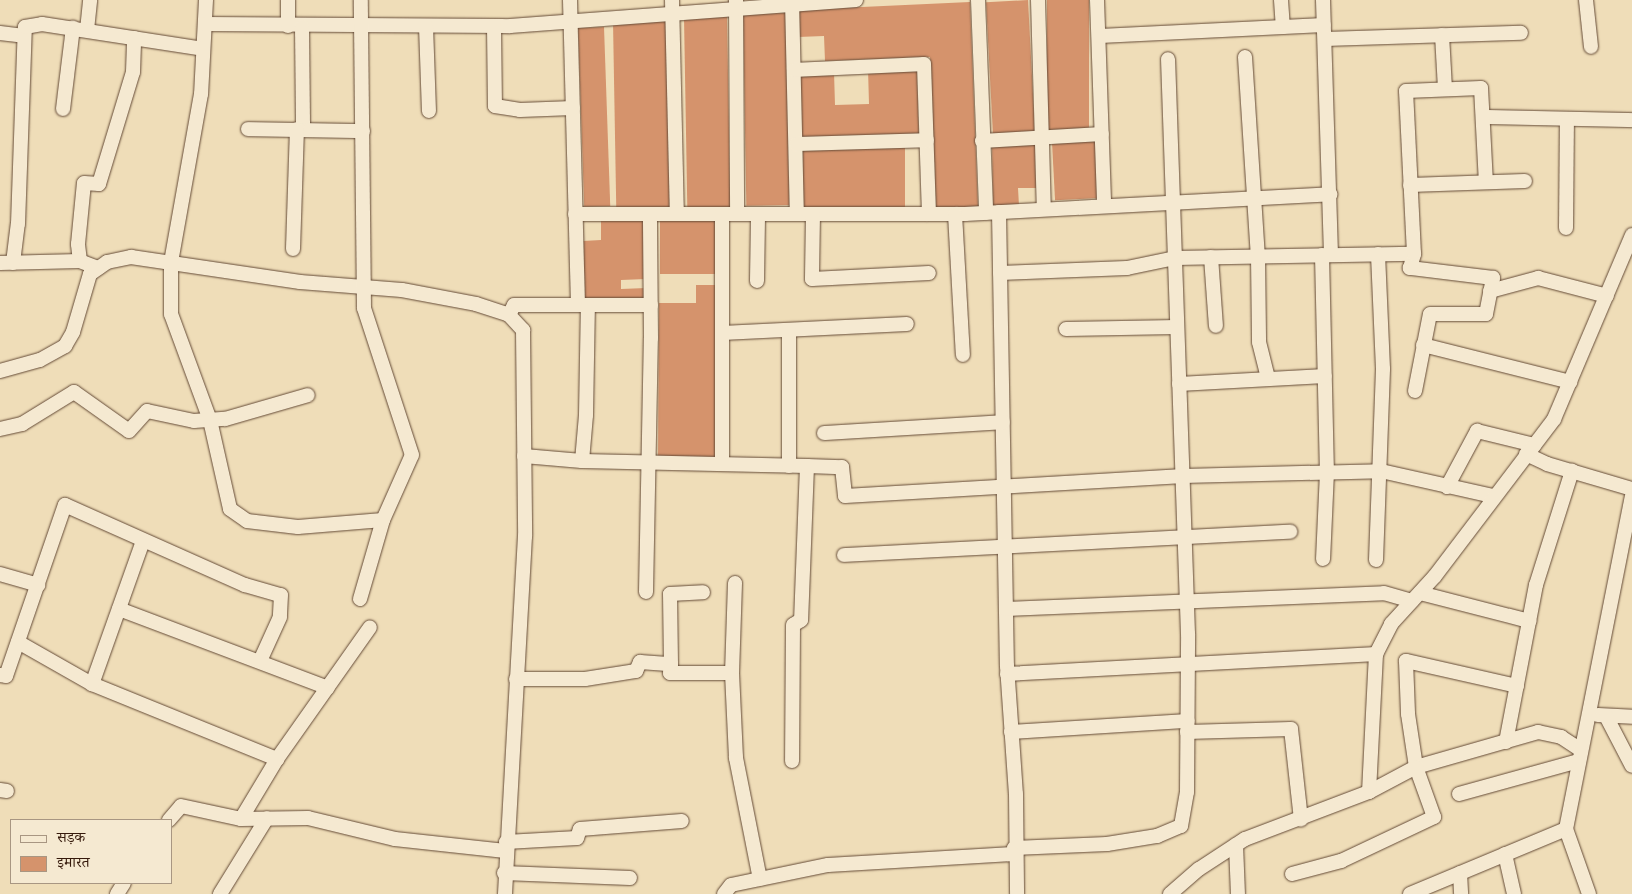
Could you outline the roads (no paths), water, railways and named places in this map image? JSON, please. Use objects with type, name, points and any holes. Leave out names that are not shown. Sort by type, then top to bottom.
[{"type":"street","points":[[87,30],[90,0]]},
{"type":"street","points":[[206,0],[201,94],[171,262],[170,314],[210,420],[230,509],[247,521],[298,527],[383,520]]},
{"type":"street","points":[[288,0],[295,26],[300,130],[294,249]]},
{"type":"street","points":[[360,599],[383,520],[412,456],[364,308],[366,287],[361,0]]},
{"type":"street","points":[[570,0],[572,20],[575,214],[583,305],[586,415],[582,461]]},
{"type":"street","points":[[205,24],[361,27],[494,26],[572,20],[672,6],[856,0]]},
{"type":"street","points":[[978,0],[982,141],[1000,273],[1007,674],[1016,794],[1014,851],[1017,894]]},
{"type":"street","points":[[1038,0],[1044,209]]},
{"type":"street","points":[[1097,0],[1100,36],[1104,205]]},
{"type":"street","points":[[1281,0],[1283,27]]},
{"type":"street","points":[[1323,0],[1330,194],[1325,376],[1327,472],[1323,559]]},
{"type":"street","points":[[1586,0],[1591,47]]},
{"type":"street","points":[[792,2],[797,214]]},
{"type":"street","points":[[736,3],[737,214]]},
{"type":"street","points":[[672,6],[677,214]]},
{"type":"street","points":[[98,268],[80,261],[7,263],[18,224],[25,27],[42,24],[203,49]]},
{"type":"street","points":[[426,26],[428,111]]},
{"type":"street","points":[[494,26],[495,106],[520,110],[573,108]]},
{"type":"street","points":[[1100,36],[1283,27],[1325,32],[1442,35],[1521,34]]},
{"type":"street","points":[[63,109],[73,28]]},
{"type":"street","points":[[0,33],[24,36]]},
{"type":"street","points":[[1442,35],[1445,89]]},
{"type":"street","points":[[80,261],[78,244],[84,183],[99,184],[133,72],[134,38]]},
{"type":"street","points":[[1245,57],[1258,256],[1259,342],[1268,379]]},
{"type":"street","points":[[724,894],[732,885],[828,865],[1107,844],[1157,836],[1181,826],[1187,792],[1187,600],[1168,59]]},
{"type":"street","points":[[794,70],[924,64],[929,214]]},
{"type":"street","points":[[1415,392],[1430,314],[1486,314],[1493,278],[1410,268],[1414,254],[1406,91],[1481,88],[1486,182]]},
{"type":"street","points":[[1483,117],[1632,120]]},
{"type":"street","points":[[1566,228],[1567,119]]},
{"type":"street","points":[[248,129],[363,130]]},
{"type":"street","points":[[982,141],[1102,134]]},
{"type":"street","points":[[796,144],[927,140]]},
{"type":"street","points":[[1410,185],[1525,181]]},
{"type":"street","points":[[575,214],[955,214],[1330,194]]},
{"type":"street","points":[[646,592],[651,305],[650,214]]},
{"type":"street","points":[[722,214],[722,464]]},
{"type":"street","points":[[757,281],[758,214]]},
{"type":"street","points":[[813,214],[812,279],[929,273]]},
{"type":"street","points":[[955,214],[963,355]]},
{"type":"street","points":[[1369,792],[1376,654],[1392,624],[1416,597],[1554,419],[1629,248],[1632,235]]},
{"type":"street","points":[[1376,560],[1381,471],[1383,368],[1378,254]]},
{"type":"street","points":[[1000,273],[1127,268],[1175,258],[1414,254]]},
{"type":"street","points":[[0,371],[40,360],[65,346],[73,332],[90,274],[107,262],[131,257],[300,282],[402,290],[476,304],[509,315],[523,330],[525,536],[504,872],[505,894]]},
{"type":"street","points":[[1211,257],[1216,326]]},
{"type":"street","points":[[1490,291],[1538,278],[1607,296]]},
{"type":"street","points":[[509,315],[514,305],[651,305]]},
{"type":"street","points":[[722,333],[907,324]]},
{"type":"street","points":[[1066,329],[1177,328]]},
{"type":"street","points":[[788,466],[789,330]]},
{"type":"street","points":[[1424,345],[1570,382]]},
{"type":"street","points":[[1179,384],[1325,376]]},
{"type":"street","points":[[0,429],[22,424],[74,392],[129,431],[147,411],[194,422],[210,420],[308,395]]},
{"type":"street","points":[[824,433],[1003,422]]},
{"type":"street","points":[[1447,487],[1477,431],[1530,450],[1572,471],[1632,489]]},
{"type":"street","points":[[524,456],[582,461],[842,468],[845,496],[1182,476],[1381,471],[1494,496]]},
{"type":"street","points":[[792,761],[793,624],[801,620],[807,466]]},
{"type":"street","points":[[1506,742],[1536,585],[1572,471]]},
{"type":"street","points":[[1589,894],[1566,829],[1632,496]]},
{"type":"street","points":[[0,675],[6,676],[65,504],[143,541],[245,585],[281,595],[280,617],[260,662]]},
{"type":"street","points":[[844,555],[1185,540],[1290,532]]},
{"type":"street","points":[[92,684],[143,541]]},
{"type":"street","points":[[0,574],[38,585]]},
{"type":"street","points":[[735,583],[732,673],[736,758],[760,879]]},
{"type":"street","points":[[703,592],[670,594],[670,673],[732,673]]},
{"type":"street","points":[[1006,609],[1384,593],[1416,597],[1529,622]]},
{"type":"street","points":[[119,609],[328,688]]},
{"type":"street","points":[[241,819],[278,759],[370,627]]},
{"type":"street","points":[[18,642],[92,684],[278,759]]},
{"type":"street","points":[[1007,674],[1376,654]]},
{"type":"street","points":[[1292,874],[1341,861],[1434,817],[1416,767],[1408,714],[1406,661],[1517,686]]},
{"type":"street","points":[[516,679],[585,679],[636,671],[640,662],[670,664]]},
{"type":"street","points":[[1588,715],[1632,717]]},
{"type":"street","points":[[1606,716],[1632,766]]},
{"type":"street","points":[[1011,732],[1188,727],[1291,729],[1301,818]]},
{"type":"street","points":[[1170,894],[1199,869],[1236,845],[1369,792],[1416,767],[1538,732],[1561,737],[1580,756]]},
{"type":"street","points":[[1459,794],[1580,756]]},
{"type":"street","points":[[170,819],[181,806],[241,819],[308,818],[395,839],[506,846],[577,838],[580,829],[682,821]]},
{"type":"street","points":[[220,894],[267,818]]},
{"type":"street","points":[[1413,893],[1566,829]]},
{"type":"street","points":[[1236,845],[1238,894]]},
{"type":"street","points":[[1505,854],[1514,894]]},
{"type":"street","points":[[504,872],[630,878]]},
{"type":"street","points":[[1460,873],[1461,894]]}]
